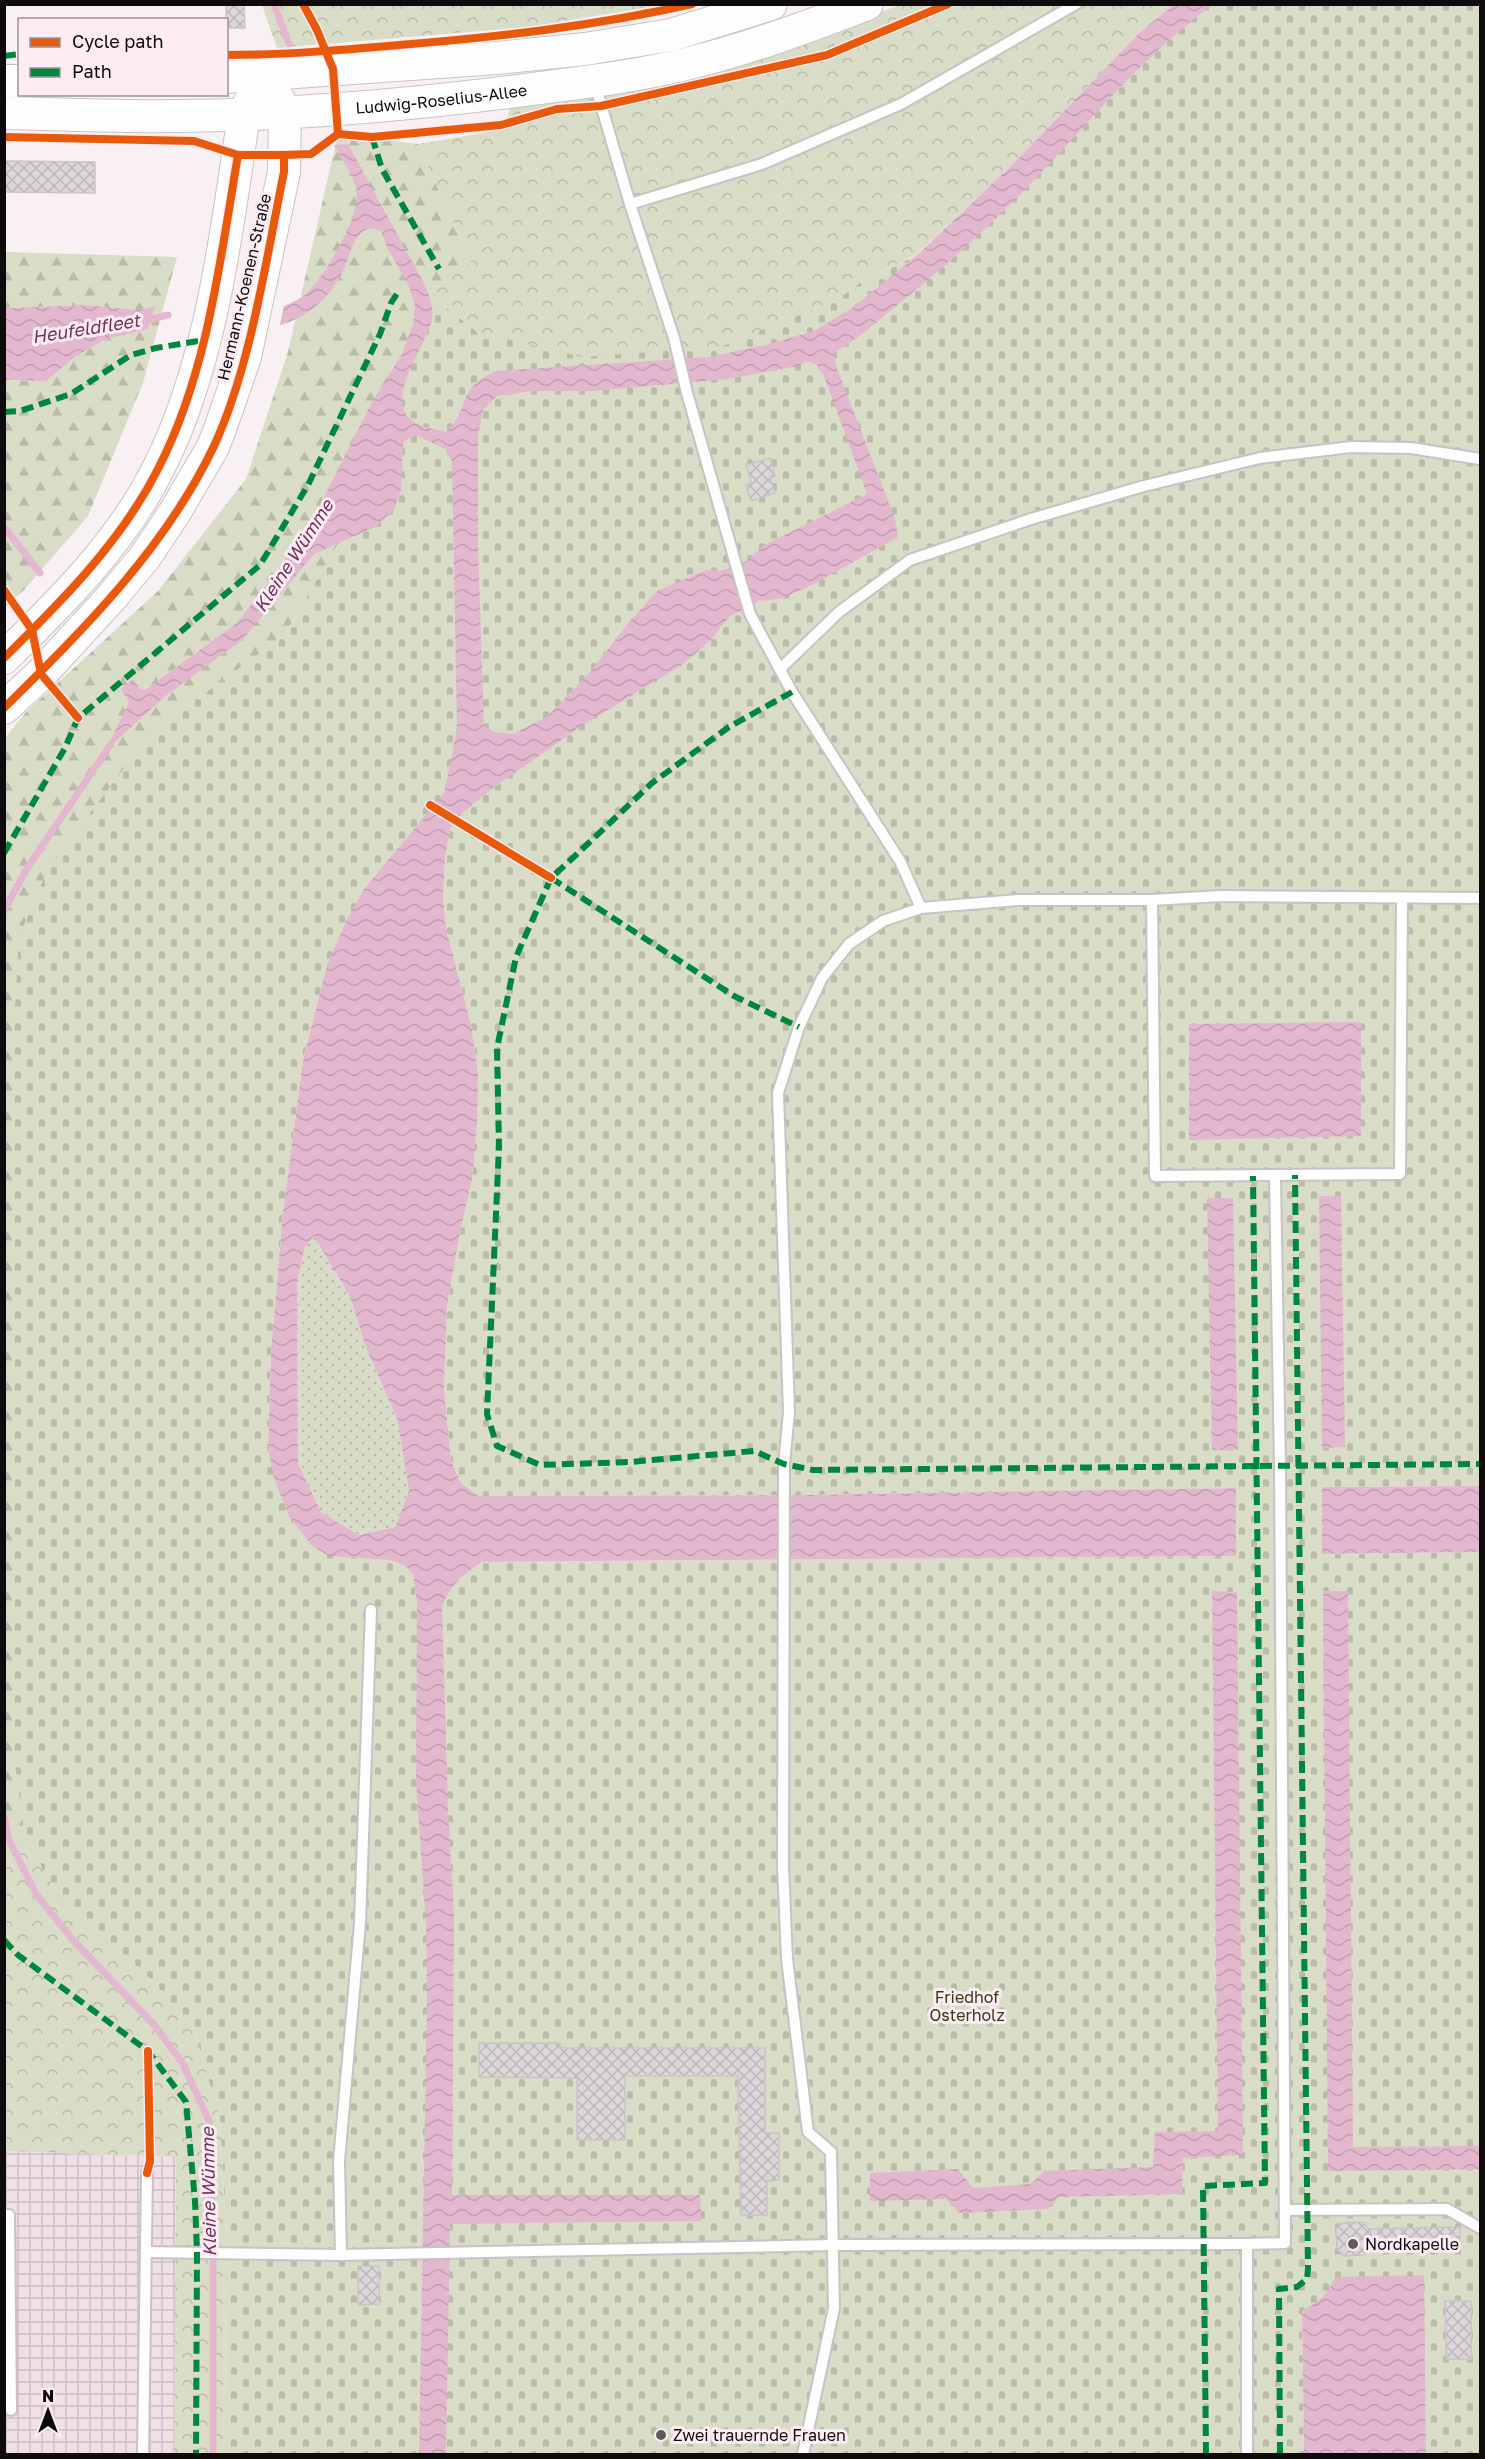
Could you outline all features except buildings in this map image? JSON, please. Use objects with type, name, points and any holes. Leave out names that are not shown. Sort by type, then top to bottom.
[{"type":"main road","points":[[228,77],[496,58],[585,48],[671,35],[771,4]]},
{"type":"main road","name":"Ludwig-Roselius-Allee","points":[[4,113],[177,116],[244,114],[334,110],[462,98],[594,81],[685,64],[782,36],[867,4]]},
{"type":"main road","name":"Hermann-Koenen-Straße","points":[[4,708],[40,675],[111,598],[145,557],[175,513],[213,447],[245,357],[284,172],[285,112],[265,74]]},
{"type":"main road","name":"Hermann-Koenen-Straße","points":[[4,658],[88,570],[114,539],[158,469],[175,433],[194,378],[212,303],[244,114],[265,74]]},
{"type":"lane","points":[[630,204],[762,164],[900,104],[1076,4]]},
{"type":"lane","points":[[594,81],[630,204],[674,338],[687,393],[750,614],[780,669],[900,861],[921,908]]},
{"type":"lane","points":[[780,669],[839,612],[910,560],[1042,516],[1144,486],[1260,458],[1351,447],[1411,448],[1480,459]]},
{"type":"lane","points":[[803,2454],[834,2308],[831,2152],[808,2132],[787,1959],[783,1866],[784,1484],[789,1412],[778,1093],[799,1027],[822,978],[849,944],[883,921],[921,908],[1018,900],[1152,900],[1221,896],[1480,898]]},
{"type":"lane","points":[[1152,900],[1155,1176],[1275,1176],[1400,1174],[1402,899]]},
{"type":"lane","points":[[146,2252],[341,2255],[833,2246],[1285,2243],[1280,1467],[1275,1176]]},
{"type":"lane","points":[[341,2255],[339,2161],[360,1923],[371,1610]]},
{"type":"lane","points":[[143,2454],[147,2173]]},
{"type":"lane","points":[[1285,2210],[1447,2208],[1480,2228]]},
{"type":"lane","points":[[4,2215],[9,2215],[11,2410]]},
{"type":"lane","points":[[1247,2244],[1247,2454]]},
{"type":"shaded area","points":[[5,2151],[176,2157],[174,2454],[5,2454]]},
{"type":"green space","points":[[262,4],[661,5],[529,27],[277,48]]},
{"type":"green space","points":[[899,5],[1173,5],[1140,32],[1014,163],[915,256],[865,279],[838,299],[720,347],[582,357],[477,332],[430,294],[471,262],[418,144],[507,129],[509,109],[837,29]]},
{"type":"green space","name":"Friedhof Osterholz","points":[[1173,5],[1480,5],[1480,1486],[1322,1487],[1322,1554],[1480,1552],[1480,2454],[1426,2454],[1423,2275],[1331,2289],[1318,2303],[1302,2311],[1304,2454],[225,2454],[226,2237],[220,2118],[196,2037],[155,1983],[66,1902],[44,1873],[24,1828],[14,1757],[14,1025],[19,937],[48,869],[125,767],[176,714],[283,637],[387,461],[413,329],[430,294],[477,332],[720,347],[838,299],[865,279],[916,256],[1014,163]],"holes":[[[450,829],[445,859],[443,897],[446,928],[472,1029],[478,1074],[472,1180],[447,1307],[444,1388],[451,1461],[461,1483],[477,1496],[806,1495],[1236,1488],[1236,1556],[482,1562],[464,1573],[448,1591],[417,1604],[413,1574],[405,1566],[289,1516],[268,1448],[271,1352],[283,1212],[303,1060],[327,965],[345,923]]]},
{"type":"green space","points":[[338,134],[418,144],[471,262],[430,294],[387,461],[283,637],[176,714],[14,1757],[24,1828],[5,1840],[5,738],[26,712],[158,591],[246,479],[288,352]]},
{"type":"green space","points":[[5,252],[177,257],[143,383],[88,516],[24,590],[5,607],[5,380],[46,381],[75,357],[106,339],[148,329],[154,308],[137,310],[88,305],[5,308]]},
{"type":"green space","points":[[314,1235],[350,1297],[366,1348],[397,1419],[409,1489],[395,1527],[359,1535],[321,1512],[298,1463],[297,1282],[305,1247]]},
{"type":"green space","points":[[24,1828],[44,1873],[66,1902],[155,1983],[196,2037],[220,2118],[226,2237],[225,2454],[174,2454],[176,2157],[5,2151],[5,1840]]},
{"type":"water","points":[[1173,5],[1212,5],[1187,24],[1141,67],[1019,196],[972,241],[871,327],[834,352],[836,366],[895,519],[898,537],[814,584],[783,598],[759,601],[729,617],[711,640],[682,665],[583,725],[492,789],[461,814],[450,829],[445,859],[443,897],[446,928],[472,1029],[478,1074],[472,1180],[447,1307],[444,1388],[451,1461],[461,1483],[478,1496],[806,1495],[1236,1488],[1236,1556],[482,1562],[458,1581],[449,1592],[442,1607],[448,1808],[454,1916],[452,2195],[700,2195],[701,2221],[450,2224],[446,2454],[419,2454],[427,2001],[426,1924],[416,1782],[417,1604],[413,1574],[405,1566],[390,1560],[329,1556],[312,1546],[289,1516],[274,1478],[268,1448],[271,1352],[283,1212],[303,1060],[327,965],[345,923],[364,889],[444,793],[457,727],[452,461],[445,449],[416,435],[403,442],[401,490],[394,510],[375,527],[314,554],[242,640],[164,697],[106,750],[129,702],[121,689],[133,679],[140,689],[145,690],[237,623],[279,569],[315,515],[372,402],[402,354],[413,324],[415,306],[408,284],[387,247],[381,231],[377,230],[368,229],[359,235],[342,273],[324,299],[308,312],[280,325],[284,306],[306,294],[324,272],[349,227],[354,212],[357,198],[356,187],[334,145],[348,144],[426,287],[432,306],[432,318],[405,382],[402,395],[403,407],[408,417],[416,423],[446,432],[454,424],[474,385],[496,371],[709,357],[770,344],[814,331],[852,308],[916,256],[1014,163],[1140,32]],"holes":[[[809,361],[817,365],[824,376],[867,494],[763,546],[747,561],[720,571],[706,570],[657,591],[629,622],[591,671],[548,716],[513,734],[494,732],[484,726],[478,546],[478,435],[483,410],[497,396],[531,391],[593,391],[728,379],[797,366]],[[314,1236],[350,1297],[366,1348],[397,1419],[409,1490],[395,1527],[359,1535],[321,1512],[298,1463],[297,1282],[305,1247]]]},
{"type":"water","points":[[88,305],[137,310],[155,307],[148,329],[106,339],[75,357],[46,381],[5,380],[5,308]]},
{"type":"water","points":[[1361,1022],[1361,1136],[1189,1140],[1189,1024]]},
{"type":"water","points":[[1319,1196],[1341,1196],[1345,1447],[1322,1448]]},
{"type":"water","points":[[1207,1198],[1233,1198],[1238,1450],[1212,1450]]},
{"type":"water","points":[[1480,1486],[1480,1552],[1322,1554],[1322,1487]]},
{"type":"water","points":[[1212,1591],[1237,1592],[1243,2155],[1183,2158],[1182,2194],[1059,2197],[1048,2209],[959,2213],[946,2199],[870,2201],[870,2173],[958,2169],[973,2188],[1031,2184],[1044,2171],[1153,2167],[1155,2132],[1218,2131]]},
{"type":"water","points":[[1323,1591],[1348,1591],[1353,2147],[1480,2146],[1480,2169],[1328,2171]]},
{"type":"water","points":[[1424,2275],[1426,2454],[1304,2454],[1302,2311],[1323,2297],[1335,2277]]},
{"type":"waterway","name":"Kleine Wümme","points":[[274,4],[289,44]]},
{"type":"waterway","name":"Heufeldfleet","points":[[143,321],[168,315]]},
{"type":"waterway","name":"Heufeldfleet","points":[[4,527],[40,573]]},
{"type":"waterway","name":"Kleine Wümme","points":[[4,911],[26,870],[111,744]]},
{"type":"waterway","name":"Kleine Wümme","points":[[4,1817],[9,1840],[36,1894],[73,1940],[156,2027],[183,2064],[209,2121],[213,2237],[213,2454]]},
{"type":"marked path","points":[[4,56],[18,54]]},
{"type":"marked path","points":[[372,137],[382,169],[439,269]]},
{"type":"marked path","points":[[4,853],[65,748],[78,718],[260,565],[308,485],[398,292]]},
{"type":"marked path","points":[[4,412],[20,411],[71,394],[131,355],[156,348],[204,340]]},
{"type":"marked path","points":[[792,692],[729,727],[652,783],[551,878],[516,957],[497,1048],[499,1147],[487,1414],[497,1446],[540,1465],[630,1462],[754,1451],[784,1464],[813,1470],[1480,1464]]},
{"type":"marked path","points":[[551,878],[734,996],[799,1027]]},
{"type":"marked path","points":[[1280,2454],[1279,2289],[1297,2287],[1307,2279],[1308,2269],[1295,1175]]},
{"type":"marked path","points":[[1206,2454],[1203,2186],[1265,2183],[1253,1176]]},
{"type":"marked path","points":[[4,1940],[18,1955],[148,2051],[186,2102],[197,2252],[196,2454]]},
{"type":"cycle path","points":[[303,4],[317,30],[333,69],[338,134]]},
{"type":"cycle path","points":[[228,55],[335,50],[510,34],[583,25],[692,4]]},
{"type":"cycle path","points":[[4,137],[194,141],[238,155],[311,154],[338,134],[372,137],[501,125],[557,109],[601,106],[827,55],[948,4]]},
{"type":"cycle path","points":[[4,658],[69,592],[109,545],[144,494],[159,467],[176,430],[201,354],[218,275],[238,155]]},
{"type":"cycle path","points":[[4,708],[93,618],[121,586],[172,519],[214,446],[227,415],[248,347],[284,172],[284,155]]},
{"type":"cycle path","points":[[4,590],[32,630],[41,674],[78,718]]},
{"type":"cycle path","points":[[430,805],[551,878]]},
{"type":"cycle path","points":[[147,2173],[150,2161],[148,2051]]},
{"type":"place","name":"Nordkapelle","points":[[1353,2244]]},
{"type":"place","name":"Zwei trauernde Frauen","points":[[661,2435]]}]
